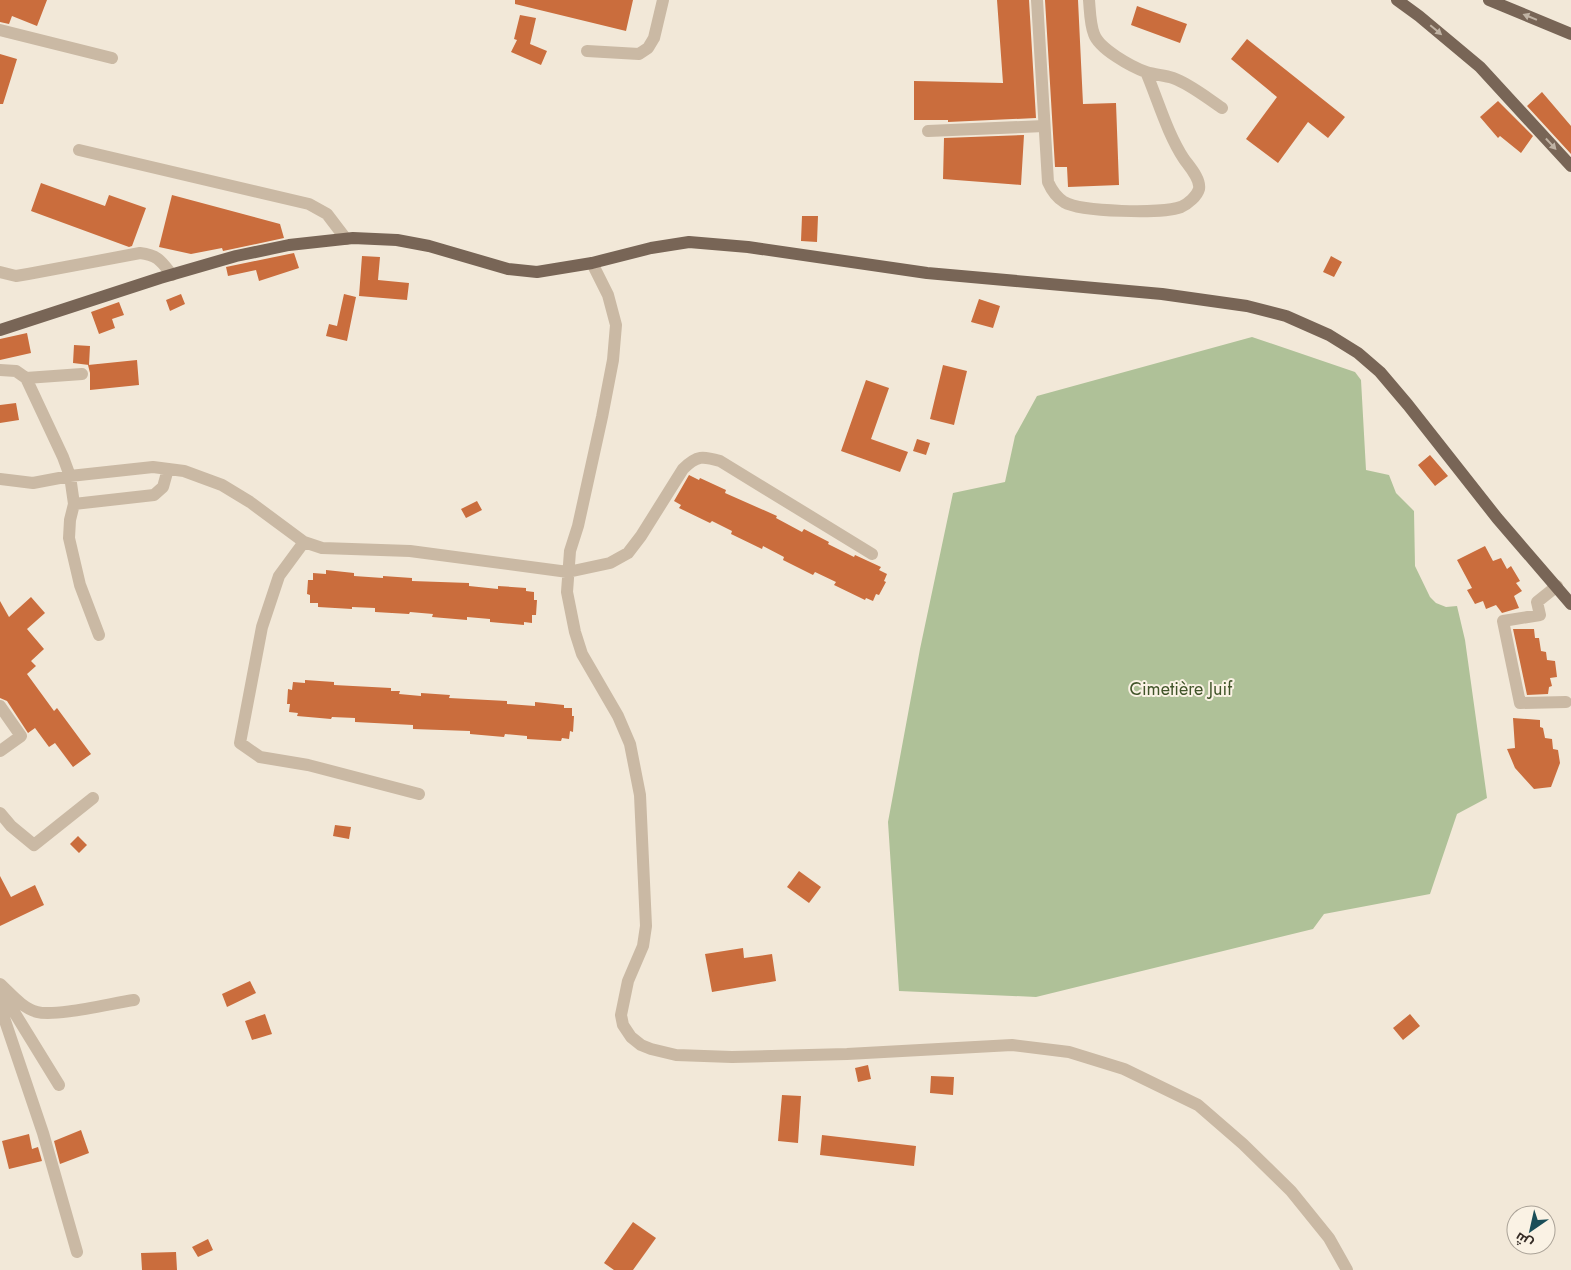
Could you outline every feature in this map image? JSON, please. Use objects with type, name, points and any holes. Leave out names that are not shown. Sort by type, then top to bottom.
[{"type":"main road","points":[[1397,0],[1480,67],[1571,166]]},
{"type":"main road","points":[[1408,0],[1419,16]]},
{"type":"main road","points":[[1489,0],[1571,34]]},
{"type":"main road","points":[[0,330],[236,256],[346,238],[397,240],[429,246],[508,269],[537,272],[592,263],[651,248],[690,242],[748,247],[927,273],[1162,294],[1248,306],[1286,316],[1329,335],[1358,353],[1380,372],[1497,518],[1571,604]]},
{"type":"street","points":[[587,51],[639,54],[648,48],[654,38],[663,0]]},
{"type":"street","points":[[1037,0],[1048,182],[1053,193],[1065,202],[1080,208],[1152,211],[1180,207],[1192,200],[1198,192],[1200,186],[1197,178],[1178,149],[1146,72]]},
{"type":"street","points":[[1089,0],[1094,36],[1102,46],[1146,72],[1173,78],[1183,83],[1222,108]]},
{"type":"street","points":[[0,30],[112,58]]},
{"type":"street","points":[[928,131],[1044,126]]},
{"type":"street","points":[[79,150],[309,204],[327,214],[346,238]]},
{"type":"street","points":[[0,272],[16,276],[140,253],[150,254],[158,258],[172,275]]},
{"type":"street","points":[[592,263],[608,295],[616,325],[613,360],[602,417],[578,526],[570,551],[567,592],[582,654],[618,716],[630,744],[640,795],[646,926],[643,946],[628,981],[621,1015],[623,1025],[631,1037],[641,1045],[676,1055],[732,1057],[847,1054],[1012,1045],[1069,1052],[1124,1069],[1198,1105],[1243,1144],[1292,1191],[1329,1238],[1347,1270]]},
{"type":"street","points":[[0,370],[16,371],[26,378],[63,457],[70,476],[74,504],[70,520],[69,538],[80,585],[99,635]]},
{"type":"street","points":[[26,378],[82,374]]},
{"type":"street","points":[[0,479],[33,483],[70,476],[153,467],[184,471],[222,485],[250,502],[304,542],[322,548],[410,551],[568,572],[610,562],[628,553],[642,536],[692,459],[707,457],[720,461],[872,554]]},
{"type":"street","points":[[74,504],[154,495],[163,487],[168,469]]},
{"type":"street","points":[[304,542],[280,576],[262,627],[240,743],[260,757],[308,765],[418,794]]},
{"type":"street","points":[[1557,586],[1537,602],[1540,614],[1502,621],[1520,703],[1566,702]]},
{"type":"street","points":[[0,706],[21,736],[0,751]]},
{"type":"street","points":[[0,813],[11,826],[34,845],[93,798]]},
{"type":"street","points":[[0,984],[20,1004],[37,1012],[59,1012],[134,1000]]},
{"type":"street","points":[[0,989],[59,1085]]},
{"type":"street","points":[[0,1006],[42,1133],[77,1252]]},
{"type":"green space","name":"Cimetière Juif","points":[[1252,337],[1355,372],[1361,380],[1366,470],[1389,475],[1396,493],[1414,511],[1415,566],[1430,597],[1436,603],[1446,607],[1457,606],[1465,640],[1487,798],[1457,814],[1430,894],[1324,914],[1313,929],[1036,997],[899,991],[888,822],[920,649],[953,493],[1005,482],[1015,436],[1037,396]]},
{"type":"building","points":[[0,0],[47,0],[37,26],[12,16],[9,24],[0,22]]},
{"type":"building","points":[[515,0],[633,0],[626,31],[515,4]]},
{"type":"building","points":[[997,0],[1029,0],[1036,118],[948,122],[948,120],[914,120],[914,81],[1003,83]]},
{"type":"building","points":[[1045,0],[1078,0],[1083,104],[1116,103],[1119,185],[1068,187],[1067,167],[1055,167]]},
{"type":"building","points":[[1137,6],[1187,24],[1180,43],[1131,25]]},
{"type":"building","points":[[520,15],[536,18],[530,44],[547,51],[541,65],[511,52],[517,40],[514,39]]},
{"type":"building","points":[[1247,39],[1345,117],[1328,138],[1308,122],[1278,163],[1246,139],[1277,97],[1231,59]]},
{"type":"building","points":[[0,54],[17,59],[3,104],[0,104]]},
{"type":"building","points":[[1542,92],[1571,126],[1571,154],[1527,106]]},
{"type":"building","points":[[1498,101],[1533,136],[1521,153],[1500,136],[1498,138],[1480,117]]},
{"type":"building","points":[[1024,135],[1021,185],[943,179],[944,138]]},
{"type":"building","points":[[41,183],[105,206],[109,195],[146,208],[132,246],[129,247],[31,211]]},
{"type":"building","points":[[172,195],[280,224],[284,238],[223,251],[222,248],[191,254],[159,247]]},
{"type":"building","points":[[802,216],[818,216],[817,242],[801,241]]},
{"type":"building","points":[[294,253],[299,268],[259,281],[256,270],[228,276],[226,267]]},
{"type":"building","points":[[362,256],[380,257],[378,280],[409,283],[407,300],[359,296]]},
{"type":"building","points":[[1331,256],[1342,262],[1334,277],[1323,272]]},
{"type":"building","points":[[181,294],[185,304],[170,311],[166,300]]},
{"type":"building","points":[[344,294],[356,297],[347,341],[326,336],[329,324],[337,326]]},
{"type":"building","points":[[979,299],[1000,306],[993,328],[971,322]]},
{"type":"building","points":[[119,302],[124,315],[112,319],[115,328],[99,334],[91,312]]},
{"type":"building","points":[[27,333],[31,353],[0,360],[0,339]]},
{"type":"building","points":[[74,345],[90,346],[89,365],[73,363]]},
{"type":"building","points":[[137,360],[139,385],[90,390],[88,365]]},
{"type":"building","points":[[943,365],[967,371],[954,425],[930,419]]},
{"type":"building","points":[[866,380],[889,388],[871,439],[908,452],[900,472],[841,451]]},
{"type":"building","points":[[16,403],[19,420],[0,423],[0,405]]},
{"type":"building","points":[[917,439],[930,443],[926,455],[913,451]]},
{"type":"building","points":[[1430,455],[1448,476],[1435,486],[1418,465]]},
{"type":"building","points":[[689,475],[726,490],[725,493],[777,516],[776,518],[802,532],[804,529],[854,557],[855,555],[881,567],[879,570],[887,574],[884,581],[886,582],[879,595],[876,594],[873,601],[866,598],[865,600],[834,585],[836,582],[815,572],[813,575],[783,560],[784,557],[763,546],[762,549],[731,534],[732,531],[712,521],[710,523],[679,508],[681,505],[674,501]]},
{"type":"building","points":[[477,501],[482,510],[466,518],[461,509]]},
{"type":"building","points":[[1485,546],[1493,561],[1501,558],[1507,569],[1511,566],[1520,581],[1516,583],[1522,591],[1514,596],[1519,608],[1502,613],[1496,605],[1486,609],[1483,601],[1475,604],[1467,590],[1472,588],[1457,560]]},
{"type":"building","points":[[326,570],[354,573],[354,576],[383,578],[383,576],[412,578],[412,581],[469,583],[469,586],[498,589],[498,586],[526,588],[526,591],[534,592],[534,600],[537,600],[536,615],[532,615],[532,623],[524,622],[524,625],[490,622],[490,619],[467,617],[467,620],[432,617],[433,614],[375,612],[375,608],[318,607],[318,603],[310,603],[310,595],[307,594],[308,580],[313,580],[313,573],[326,574]]},
{"type":"building","points":[[31,597],[45,613],[27,629],[44,649],[31,661],[36,666],[27,674],[54,711],[57,708],[91,754],[73,767],[55,743],[49,747],[35,728],[28,733],[7,701],[0,698],[0,601],[9,617]]},
{"type":"building","points":[[1513,629],[1534,629],[1535,638],[1539,638],[1541,651],[1546,652],[1547,660],[1555,661],[1557,677],[1550,678],[1552,686],[1549,687],[1548,694],[1527,695]]},
{"type":"building","points":[[305,680],[334,682],[334,685],[391,688],[391,691],[400,691],[399,694],[421,696],[421,693],[450,695],[449,698],[507,701],[507,704],[535,706],[535,702],[564,705],[564,708],[572,708],[572,716],[574,716],[573,732],[570,731],[569,739],[562,738],[561,741],[527,739],[527,736],[505,734],[504,737],[470,734],[470,731],[413,729],[413,725],[355,722],[355,718],[332,717],[331,719],[297,716],[298,713],[289,712],[290,704],[287,704],[288,689],[292,690],[293,682],[305,683]]},
{"type":"building","points":[[1513,718],[1540,720],[1540,727],[1543,728],[1545,738],[1552,739],[1553,749],[1558,750],[1560,763],[1551,787],[1534,789],[1515,768],[1507,749],[1515,748]]},
{"type":"building","points":[[335,825],[351,827],[349,839],[333,836]]},
{"type":"building","points":[[78,836],[87,845],[79,853],[70,844]]},
{"type":"building","points":[[799,871],[821,887],[809,903],[787,887]]},
{"type":"building","points":[[0,876],[11,897],[35,885],[44,905],[0,926]]},
{"type":"building","points":[[743,948],[744,958],[772,954],[776,981],[712,992],[705,954]]},
{"type":"building","points":[[250,981],[256,993],[227,1007],[222,994]]},
{"type":"building","points":[[265,1014],[272,1034],[252,1040],[245,1021]]},
{"type":"building","points":[[1410,1014],[1420,1026],[1403,1040],[1393,1028]]},
{"type":"building","points":[[868,1065],[871,1079],[858,1082],[855,1068]]},
{"type":"building","points":[[931,1076],[954,1077],[953,1095],[930,1093]]},
{"type":"building","points":[[782,1095],[801,1096],[798,1143],[778,1141]]},
{"type":"building","points":[[81,1130],[89,1153],[60,1164],[54,1141]]},
{"type":"building","points":[[29,1134],[32,1149],[38,1147],[42,1161],[9,1169],[2,1141]]},
{"type":"building","points":[[822,1135],[916,1146],[914,1166],[820,1155]]},
{"type":"building","points":[[633,1222],[656,1238],[633,1270],[614,1270],[604,1263]]},
{"type":"building","points":[[208,1239],[213,1250],[198,1257],[192,1247]]},
{"type":"building","points":[[176,1252],[177,1270],[142,1270],[141,1253]]}]
